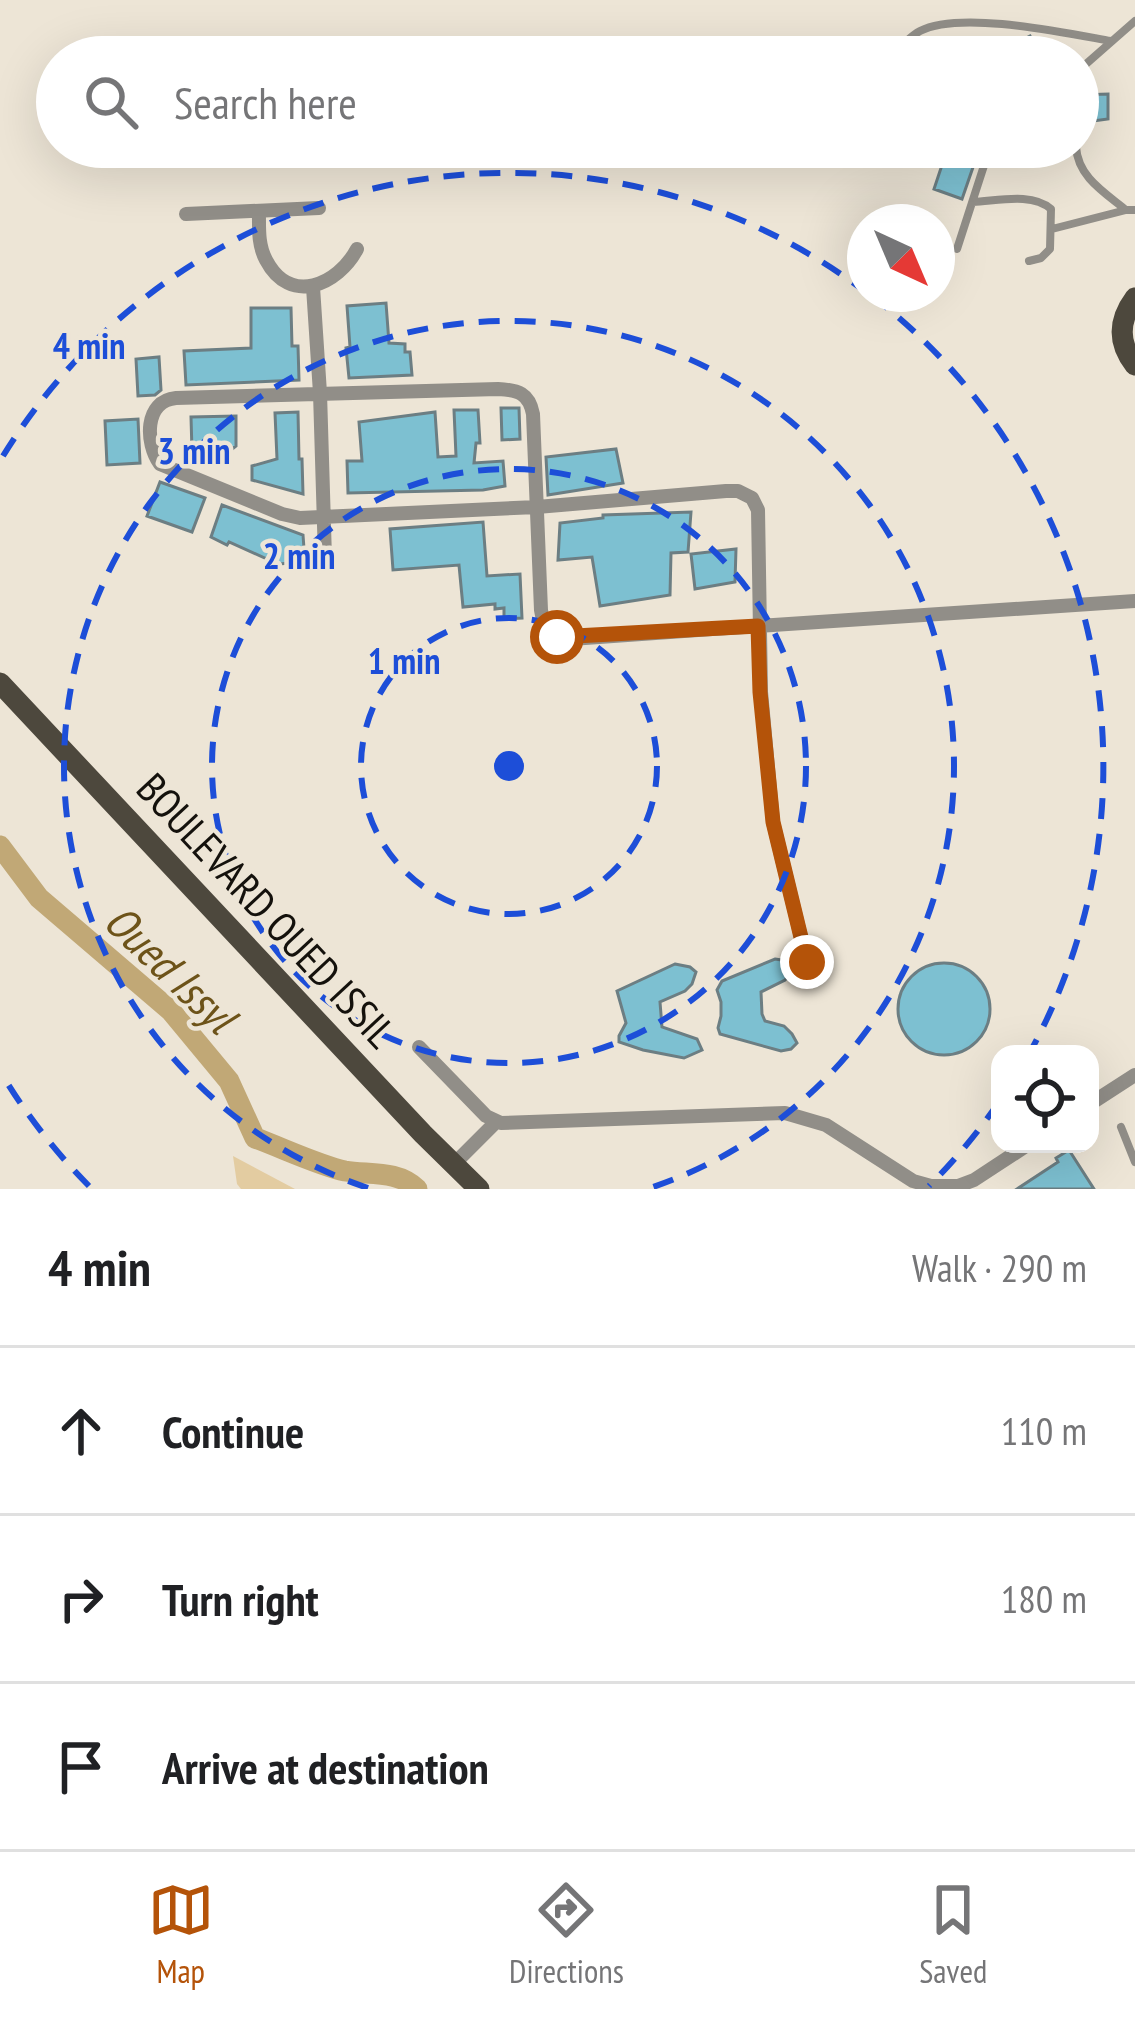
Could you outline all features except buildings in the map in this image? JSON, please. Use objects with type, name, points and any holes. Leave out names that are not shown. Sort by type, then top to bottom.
[{"type":"main road","points":[[1135,298],[1121,326],[1125,352],[1135,365]]},
{"type":"main road","name":"BOULEVARD OUED ISSIL","points":[[0,683],[478,1189]]},
{"type":"street","points":[[185,214],[319,208]]},
{"type":"street","points":[[259,212],[260,242],[268,264],[285,280],[313,286],[342,270],[357,248]]},
{"type":"street","points":[[313,286],[325,558]]},
{"type":"street","points":[[807,962],[773,822],[760,692],[758,626],[758,510],[747,494],[726,491],[537,507],[300,518],[170,469],[155,458],[154,409],[166,399],[520,392],[531,402],[533,414],[537,507],[541,610],[545,631],[551,636],[571,638],[758,626],[1135,601]]},
{"type":"street","points":[[419,1047],[496,1122],[785,1114],[826,1125],[914,1181],[940,1187],[974,1180],[1015,1153]]},
{"type":"street","points":[[1099,1098],[1135,1075]]},
{"type":"street","points":[[453,1165],[496,1122]]},
{"type":"lane","points":[[1099,52],[1135,21]]},
{"type":"lane","points":[[912,36],[936,25],[1021,25],[1083,36]]},
{"type":"lane","points":[[1099,39],[1111,41]]},
{"type":"lane","points":[[957,249],[984,168]]},
{"type":"lane","points":[[1080,168],[1131,210]]},
{"type":"lane","points":[[973,202],[1039,201],[1051,209],[1050,249],[1029,261]]},
{"type":"lane","points":[[1052,229],[1131,210]]},
{"type":"lane","points":[[1121,1127],[1135,1162]]},
{"type":"shaded area","points":[[233,1156],[295,1189],[241,1189]]},
{"type":"waterway","name":"Oued Issyl","points":[[0,846],[39,898],[171,1011],[229,1081],[255,1138],[335,1169],[392,1176],[417,1189]]},
{"type":"route","points":[[557,637],[758,626],[773,822],[807,962]]}]
